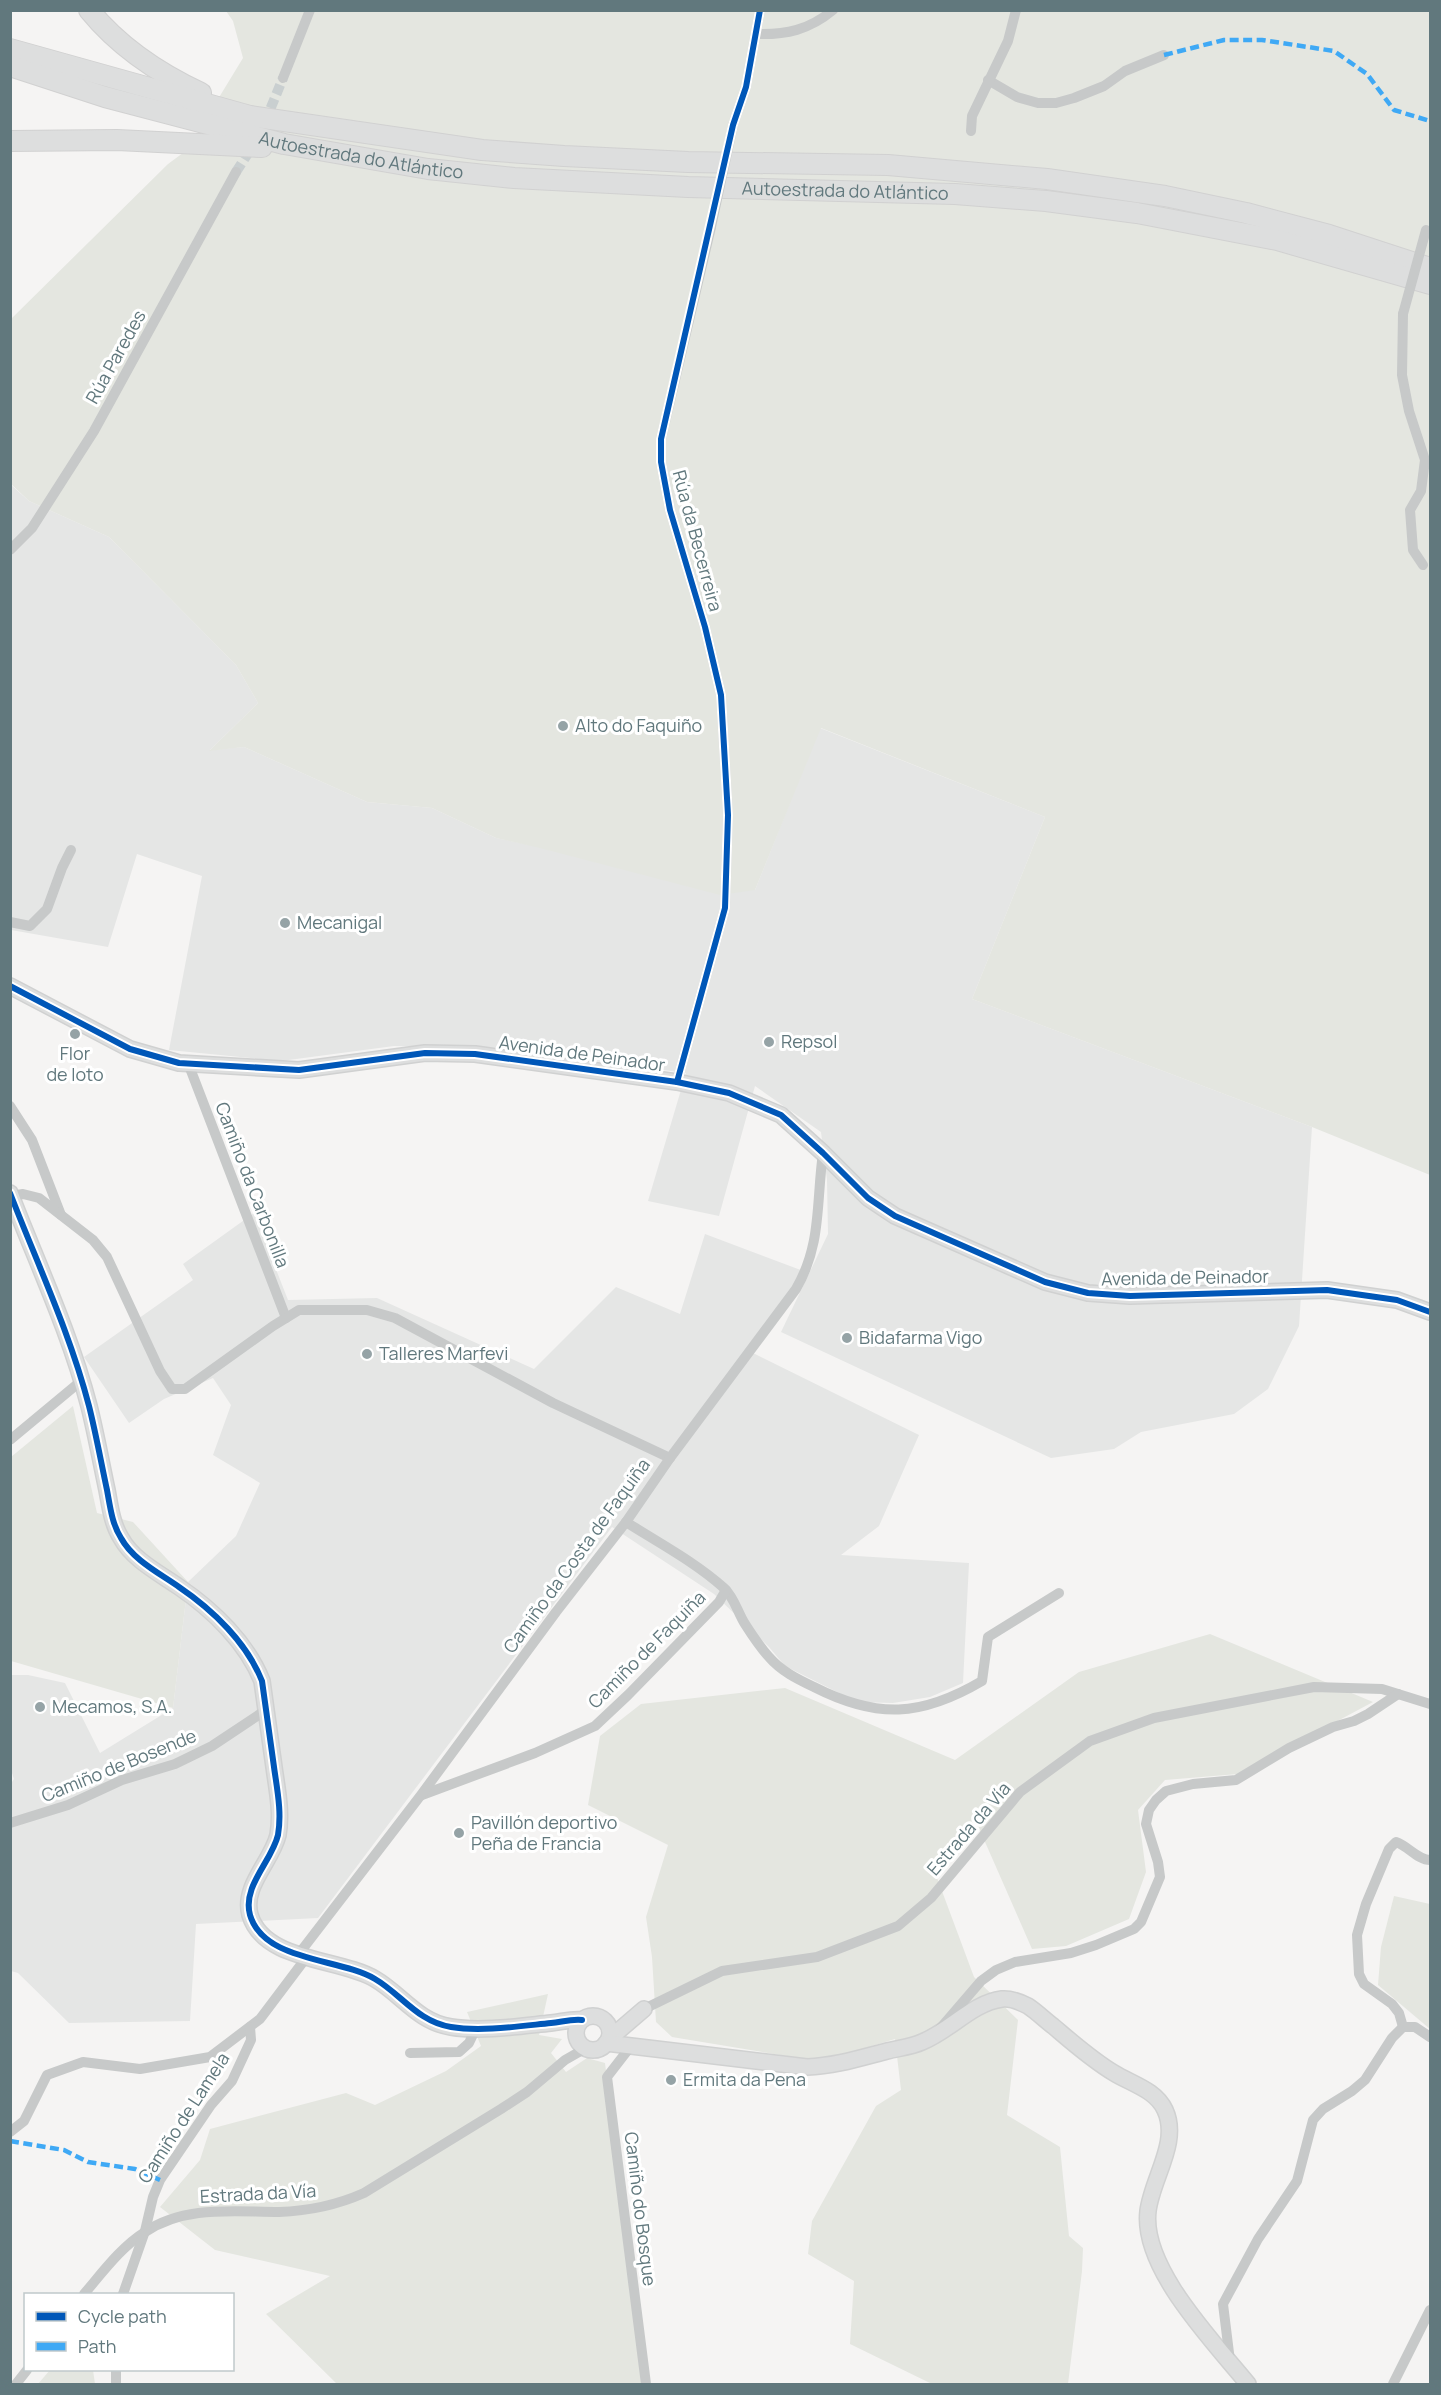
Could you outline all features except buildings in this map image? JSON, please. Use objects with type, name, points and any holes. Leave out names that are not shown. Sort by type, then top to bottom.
[{"type":"highway","points":[[89,10],[108,31],[146,63],[170,79],[250,116]]},
{"type":"highway","name":"Autoestrada do Atlántico","points":[[10,49],[250,116],[483,150],[688,162],[888,165],[1047,178],[1165,196],[1246,213],[1329,235],[1431,268]]},
{"type":"highway","name":"Autoestrada do Atlántico","points":[[10,66],[105,97],[284,144],[428,169],[514,178],[688,187],[955,194],[1046,201],[1137,213],[1277,240],[1431,284]]},
{"type":"highway","points":[[10,141],[117,140],[313,149]]},
{"type":"street","points":[[283,78],[310,10]]},
{"type":"street","name":"Rúa da Becerreira","points":[[677,1082],[725,908],[728,815],[721,695],[705,627],[670,510],[661,462],[661,439],[734,125],[746,87],[760,10]]},
{"type":"street","points":[[756,34],[780,35],[807,28],[833,10]]},
{"type":"street","points":[[971,131],[972,116],[1008,41],[1016,10]]},
{"type":"street","points":[[988,80],[1017,97],[1038,103],[1056,103],[1104,86],[1125,71],[1164,56]]},
{"type":"street","name":"Rúa Paredes","points":[[10,550],[32,528],[94,431],[236,172]]},
{"type":"street","points":[[1423,565],[1413,550],[1410,510],[1421,491],[1425,460],[1409,411],[1402,375],[1403,314],[1428,228]]},
{"type":"street","points":[[10,922],[30,926],[47,909],[71,850]]},
{"type":"street","name":"Avenida de Peinador","points":[[10,986],[130,1049],[178,1063],[299,1070],[425,1053],[475,1054],[677,1082],[729,1093],[781,1115],[867,1197],[895,1216],[1045,1282],[1088,1293],[1130,1296],[1327,1290],[1397,1300],[1431,1312]]},
{"type":"street","name":"Camiño da Carbonilla","points":[[188,1063],[286,1318]]},
{"type":"street","points":[[10,1106],[32,1140],[61,1215]]},
{"type":"street","name":"Camiño da Costa de Faquiña","points":[[10,2132],[24,2121],[47,2074],[83,2062],[140,2069],[210,2057],[260,2019],[302,1957],[556,1612],[626,1522],[670,1458],[795,1289],[806,1272],[815,1240],[823,1153]]},
{"type":"street","points":[[644,2009],[599,2048],[581,2034],[568,2019],[555,2023],[476,2028],[450,2027],[410,2008],[378,1980],[358,1970],[302,1957],[284,1949],[265,1936],[250,1914],[249,1900],[254,1884],[273,1852],[278,1833],[280,1808],[262,1682],[256,1666],[243,1647],[212,1614],[137,1556],[120,1538],[113,1519],[73,1352],[11,1195],[23,1194],[39,1198],[93,1240],[107,1257],[160,1371],[172,1389],[185,1389],[299,1310],[368,1310],[395,1318],[553,1403],[670,1458]]},
{"type":"street","points":[[13,1433],[81,1381]]},
{"type":"street","points":[[626,1522],[686,1560],[726,1590],[744,1624],[770,1658],[789,1675],[851,1704],[876,1709],[909,1710],[937,1704],[958,1696],[982,1681],[988,1638],[1059,1593]]},
{"type":"street","name":"Camiño de Faquiña","points":[[421,1795],[536,1754],[595,1726],[711,1610],[726,1590]]},
{"type":"street","name":"Estrada da Vía","points":[[644,2009],[722,1971],[817,1957],[898,1926],[931,1898],[1020,1792],[1090,1741],[1154,1718],[1314,1687],[1382,1689],[1431,1704]]},
{"type":"street","points":[[933,2036],[981,1981],[996,1971],[1016,1962],[1088,1947],[1134,1929],[1141,1922],[1160,1877],[1158,1862],[1146,1824],[1149,1810],[1166,1791],[1185,1785],[1236,1780],[1289,1748],[1333,1727],[1368,1714],[1398,1694]]},
{"type":"street","name":"Camiño de Bosende","points":[[10,1823],[68,1805],[122,1780],[175,1764],[212,1746],[266,1710]]},
{"type":"street","points":[[1403,2027],[1399,2013],[1392,2004],[1364,1984],[1359,1974],[1358,1935],[1366,1904],[1389,1849],[1396,1842],[1405,1845],[1425,1860],[1431,1860]]},
{"type":"street","points":[[608,2041],[631,2046],[819,2067],[831,2066],[922,2042],[990,2002],[1004,1999],[1017,2001],[1030,2008],[1089,2056],[1155,2097],[1164,2107],[1168,2118],[1169,2138],[1148,2211],[1149,2235],[1159,2266],[1170,2286],[1248,2385]]},
{"type":"street","points":[[581,2034],[593,2016],[606,2021],[644,2009]]},
{"type":"street","points":[[606,2021],[610,2030],[608,2041]]},
{"type":"street","name":"Camiño de Lamela","points":[[124,2293],[160,2180],[211,2105],[232,2081],[251,2040],[250,2027]]},
{"type":"street","points":[[1231,2363],[1223,2304],[1258,2239],[1297,2181],[1313,2120],[1323,2109],[1365,2080],[1392,2038],[1403,2027],[1415,2027],[1431,2037]]},
{"type":"street","points":[[410,2054],[459,2052],[469,2043],[476,2028]]},
{"type":"street","name":"Estrada da Vía","points":[[86,2293],[130,2243],[145,2231],[164,2222],[200,2212],[233,2210],[281,2212],[342,2203],[388,2180],[527,2092],[565,2060],[581,2034]]},
{"type":"street","name":"Camiño do Bosque","points":[[631,2046],[607,2077],[646,2385]]},
{"type":"street","points":[[1393,2385],[1431,2310]]},
{"type":"street","points":[[16,2385],[26,2371]]},
{"type":"shaded area","points":[[226,11],[1430,11],[1430,1175],[1312,1127],[972,999],[1045,817],[821,728],[755,890],[720,895],[496,838],[432,808],[367,802],[244,747],[209,751],[258,703],[236,665],[109,537],[29,501],[11,484],[11,319],[168,164],[187,150],[243,58],[233,21]]},
{"type":"shaded area","points":[[10,484],[29,501],[109,537],[236,665],[258,703],[210,750],[244,747],[367,802],[432,808],[496,838],[755,890],[820,728],[1045,817],[972,999],[1312,1127],[1299,1326],[1268,1389],[1234,1414],[1141,1432],[1114,1449],[1051,1458],[781,1332],[828,1234],[827,1180],[821,1132],[755,1086],[719,1216],[648,1201],[686,1073],[497,1048],[394,1046],[281,1061],[169,1050],[202,876],[137,854],[108,947],[11,930]]},
{"type":"shaded area","points":[[254,1213],[288,1300],[377,1298],[534,1369],[616,1287],[680,1314],[705,1234],[806,1272],[749,1351],[919,1435],[879,1526],[841,1555],[969,1563],[963,1683],[930,1697],[893,1703],[857,1702],[785,1666],[769,1647],[714,1594],[612,1527],[318,1918],[196,1924],[190,2021],[69,2023],[18,1973],[11,1971],[10,1785],[14,1779],[10,1767],[10,1675],[28,1675],[65,1683],[100,1753],[173,1708],[188,1582],[236,1536],[260,1483],[213,1455],[231,1405],[213,1378],[164,1399],[129,1423],[84,1357],[193,1280],[183,1264]]},
{"type":"shaded area","points":[[73,1406],[97,1513],[133,1522],[188,1582],[173,1708],[11,1661],[11,1457]]},
{"type":"shaded area","points":[[1210,1634],[1373,1702],[1238,1774],[1165,1780],[1138,1810],[1146,1872],[1129,1919],[1066,1946],[1032,1949],[978,1826],[936,1875],[974,1977],[1018,2020],[1007,2115],[1060,2147],[1069,2236],[1083,2248],[1068,2384],[932,2384],[850,2344],[854,2281],[808,2254],[812,2221],[876,2106],[901,2090],[895,2039],[836,2057],[804,2059],[672,2037],[656,2022],[652,1957],[646,1917],[668,1845],[588,1805],[600,1736],[641,1704],[785,1688],[955,1760],[1079,1672]]},
{"type":"shaded area","points":[[1394,1896],[1430,1904],[1430,2029],[1378,1985],[1381,1947]]},
{"type":"shaded area","points":[[548,1994],[539,2035],[562,2039],[551,2053],[566,2072],[587,2058],[605,2063],[645,2384],[337,2384],[266,2314],[330,2276],[215,2250],[160,2207],[200,2160],[210,2129],[346,2093],[375,2105],[446,2071],[481,2046],[467,2012]]},
{"type":"shaded area","points":[[49,2371],[93,2371],[95,2384],[38,2384]]},
{"type":"tunnel","points":[[265,122],[283,78]]},
{"type":"tunnel","points":[[236,172],[254,144]]},
{"type":"marked path","points":[[1164,55],[1224,40],[1262,40],[1334,51],[1367,74],[1394,110],[1430,121]]},
{"type":"marked path","points":[[10,2141],[64,2150],[88,2162],[135,2169],[160,2180]]},
{"type":"cycle path","points":[[677,1082],[725,908],[728,815],[721,695],[705,627],[670,510],[661,462],[661,439],[733,125],[746,87],[760,10]]},
{"type":"cycle path","points":[[10,986],[130,1049],[179,1063],[299,1070],[425,1053],[475,1054],[677,1082],[729,1093],[781,1115],[868,1198],[895,1216],[1045,1282],[1088,1293],[1130,1296],[1327,1290],[1397,1300],[1430,1312]]},
{"type":"cycle path","points":[[10,1193],[63,1325],[81,1379],[118,1533],[132,1553],[192,1596],[228,1628],[256,1667],[262,1681],[278,1792],[279,1818],[275,1845],[250,1894],[250,1915],[258,1930],[271,1942],[286,1950],[360,1972],[375,1979],[419,2014],[439,2024],[488,2029],[582,2020]]},
{"type":"place","name":"Alto do Faquiño","points":[[563,726]]},
{"type":"place","name":"Mecanigal","points":[[285,923]]},
{"type":"place","name":"Flor de loto","points":[[75,1034]]},
{"type":"place","name":"Repsol","points":[[769,1042]]},
{"type":"place","name":"Bidafarma Vigo","points":[[847,1338]]},
{"type":"place","name":"Talleres Marfevi","points":[[367,1354]]},
{"type":"place","name":"Mecamos, S.A.","points":[[40,1707]]},
{"type":"place","name":"Pavillón deportivo Peña de Francia","points":[[459,1833]]},
{"type":"place","name":"Ermita da Pena","points":[[671,2080]]}]
